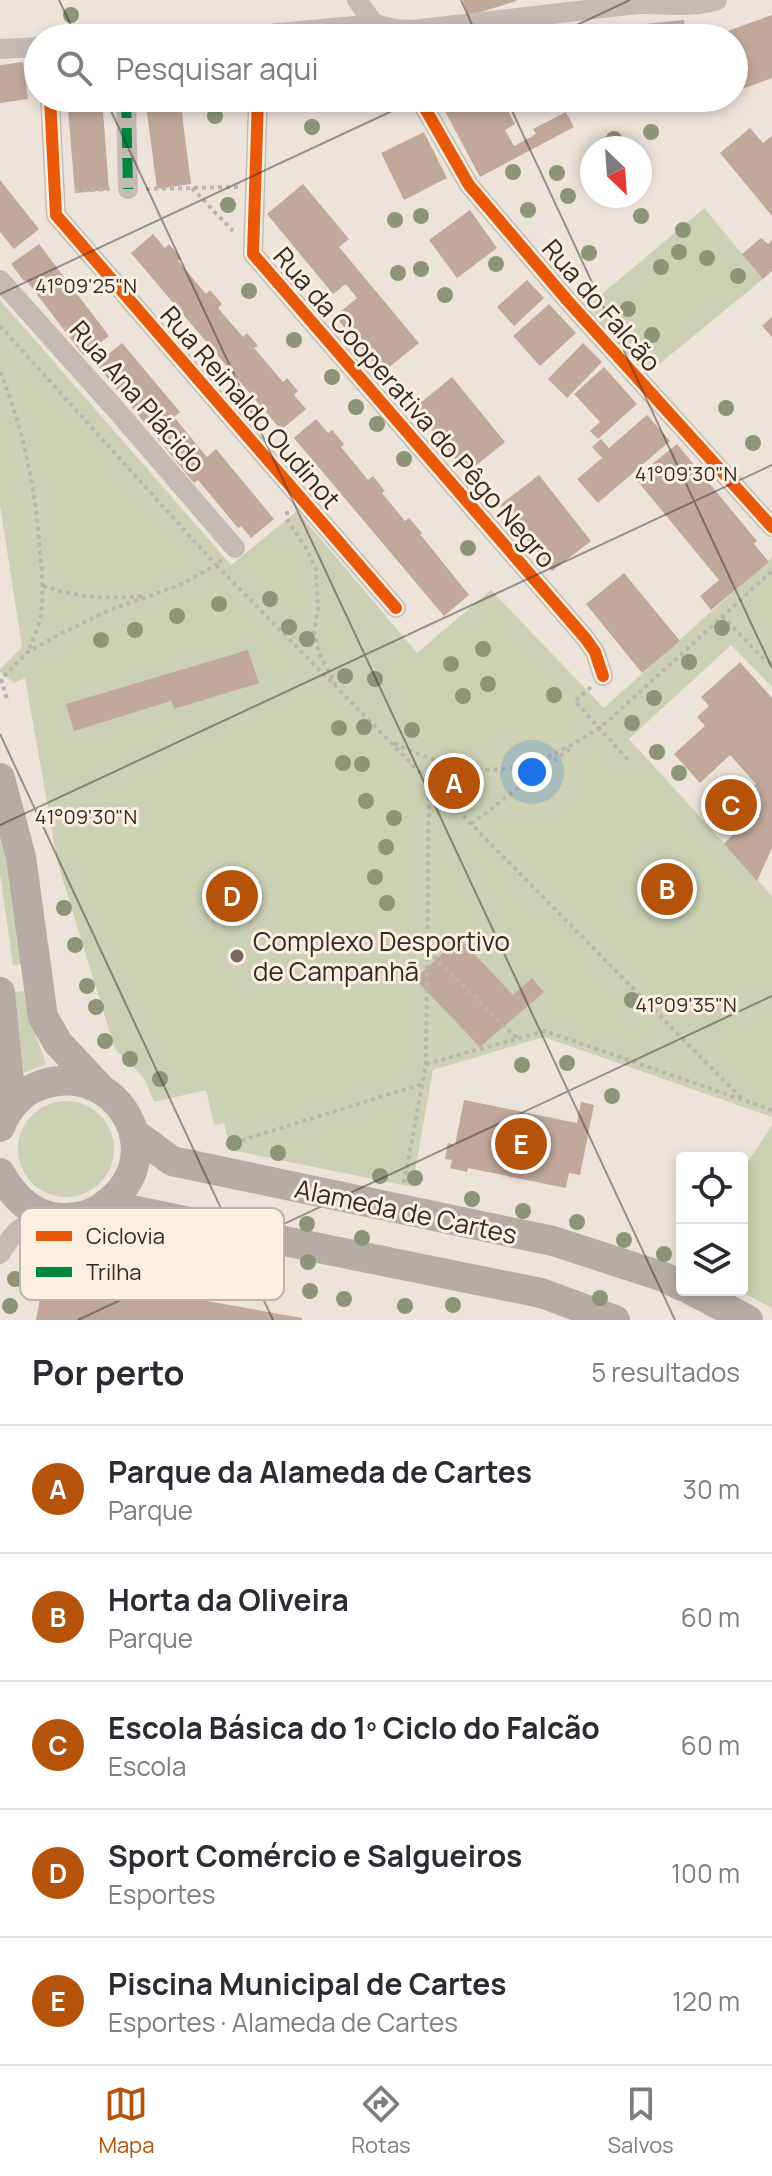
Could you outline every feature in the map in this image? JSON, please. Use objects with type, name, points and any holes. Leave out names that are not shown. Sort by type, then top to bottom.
[{"type":"main road","points":[[0,778],[21,857],[43,1017],[58,1043],[127,1115],[134,1133],[136,1155],[130,1176],[119,1195],[103,1208]]},
{"type":"main road","points":[[0,992],[9,1082],[1,1124]]},
{"type":"main road","points":[[1,1124],[14,1102],[33,1088],[55,1080],[78,1080],[100,1088]]},
{"type":"main road","name":"Alameda de Cartes","points":[[134,1133],[172,1161],[553,1241],[676,1283]]},
{"type":"main road","points":[[0,1173],[10,1191],[30,1208]]},
{"type":"main road","name":"Alameda de Cartes","points":[[284,1241],[541,1293],[615,1320]]},
{"type":"main road","points":[[703,1296],[748,1320]]},
{"type":"street","points":[[357,0],[375,24]]},
{"type":"street","points":[[437,24],[528,8],[664,3],[692,6],[717,0]]},
{"type":"street","points":[[0,49],[24,48]]},
{"type":"street","name":"Rua Reinaldo Oudinot","points":[[51,112],[56,215],[396,608]]},
{"type":"street","points":[[126,112],[128,189]]},
{"type":"street","name":"Rua da Cooperativa do Pêgo Negro","points":[[258,112],[253,254],[586,639],[595,652],[603,676]]},
{"type":"street","name":"Rua do Falcão","points":[[427,112],[469,185],[567,300],[765,504],[772,527]]},
{"type":"street","name":"Rua Ana Plácido","points":[[0,280],[235,548]]},
{"type":"street","points":[[0,1254],[20,1226]]},
{"type":"path","points":[[54,191],[256,187]]},
{"type":"path","points":[[192,188],[253,254]]},
{"type":"path","points":[[0,326],[216,565],[742,1099]]},
{"type":"path","points":[[0,372],[20,428],[39,534],[43,586],[41,617],[28,652]]},
{"type":"path","points":[[289,485],[287,519],[316,569],[318,609],[314,632],[319,653],[340,690]]},
{"type":"path","points":[[8,702],[0,679],[28,652],[105,612],[182,584],[216,565],[235,548]]},
{"type":"path","points":[[471,824],[599,727],[772,571]]},
{"type":"path","points":[[43,586],[71,595],[107,598],[150,596]]},
{"type":"path","points":[[722,616],[764,659],[772,663]]},
{"type":"path","points":[[603,676],[575,701],[629,761]]},
{"type":"path","points":[[390,742],[456,767],[504,769],[531,764],[560,752],[599,727]]},
{"type":"path","points":[[399,1209],[426,1064],[429,782]]},
{"type":"path","points":[[427,950],[518,1039]]},
{"type":"path","points":[[426,1064],[545,1031],[772,1110]]},
{"type":"path","points":[[219,1147],[422,1084]]},
{"type":"green space","points":[[704,208],[763,279],[646,375],[588,306]]},
{"type":"green space","points":[[0,300],[231,565],[297,511],[417,653],[491,590],[604,708],[772,557],[772,687],[731,645],[629,739],[772,896],[772,1117],[544,1037],[433,1070],[412,1187],[231,1150],[224,1123],[214,1125],[206,1090],[154,1102],[144,1078],[115,1049],[58,864],[25,678],[14,683],[0,672],[22,647],[0,505]]},
{"type":"green space","points":[[0,823],[25,964],[13,965],[0,874]]},
{"type":"green space","points":[[27,991],[35,1033],[46,1064],[23,1073],[15,992]]},
{"type":"green space","points":[[66,1101],[85,1104],[100,1115],[111,1130],[114,1149],[111,1168],[100,1183],[85,1194],[66,1197],[47,1194],[32,1183],[21,1168],[18,1149],[21,1130],[32,1115],[47,1104]]},
{"type":"green space","points":[[772,1125],[772,1308],[748,1295],[748,1162]]},
{"type":"building","points":[[463,0],[516,0],[516,1],[468,16]]},
{"type":"building","points":[[772,15],[772,78],[748,87],[748,24]]},
{"type":"building","points":[[684,20],[684,24],[645,24]]},
{"type":"building","points":[[23,62],[24,100],[0,103],[0,65]]},
{"type":"building","points":[[68,112],[103,112],[109,190],[75,193]]},
{"type":"building","points":[[147,112],[182,112],[191,184],[157,189]]},
{"type":"building","points":[[445,112],[509,112],[515,124],[505,130],[514,146],[536,134],[533,129],[566,112],[574,127],[480,177]]},
{"type":"building","points":[[750,128],[763,143],[772,136],[772,216],[720,153]]},
{"type":"building","points":[[424,132],[447,178],[404,200],[381,153]]},
{"type":"building","points":[[0,180],[39,229],[14,249],[0,232]]},
{"type":"building","points":[[303,184],[349,239],[339,247],[419,343],[382,373],[335,316],[357,298],[346,284],[333,294],[267,214]]},
{"type":"building","points":[[470,210],[497,248],[457,278],[429,240]]},
{"type":"building","points":[[153,234],[165,248],[169,244],[181,258],[178,261],[206,294],[210,290],[222,304],[218,308],[243,337],[247,333],[258,346],[254,348],[283,382],[287,378],[298,391],[294,395],[306,409],[281,430],[131,253]]},
{"type":"building","points":[[761,238],[768,244],[772,240],[772,271],[763,279],[742,254]]},
{"type":"building","points":[[39,244],[109,336],[83,355],[11,264]]},
{"type":"building","points":[[527,280],[544,298],[514,326],[497,307]]},
{"type":"building","points":[[549,304],[576,333],[540,366],[513,336]]},
{"type":"building","points":[[772,317],[772,337],[762,326]]},
{"type":"building","points":[[122,343],[180,412],[174,417],[207,457],[216,449],[274,519],[251,538],[241,526],[238,528],[198,480],[194,483],[96,364]]},
{"type":"building","points":[[583,343],[602,362],[567,398],[548,379]]},
{"type":"building","points":[[604,367],[637,404],[598,439],[590,431],[600,422],[574,394]]},
{"type":"building","points":[[452,377],[505,442],[467,473],[414,408]]},
{"type":"building","points":[[647,415],[670,441],[598,503],[577,479],[602,458],[592,447],[601,439],[609,448]]},
{"type":"building","points":[[316,419],[328,433],[332,430],[344,444],[341,447],[368,480],[373,476],[385,491],[382,493],[405,521],[409,518],[422,533],[469,595],[444,616],[294,438]]},
{"type":"building","points":[[677,444],[757,541],[754,544],[769,562],[711,610],[700,596],[719,580],[635,478]]},
{"type":"building","points":[[539,475],[591,541],[552,571],[500,505]]},
{"type":"building","points":[[624,573],[680,641],[642,673],[586,604]]},
{"type":"building","points":[[248,650],[259,683],[174,709],[171,701],[74,731],[66,704]]},
{"type":"building","points":[[740,662],[772,698],[772,848],[757,881],[724,844],[738,829],[732,822],[749,806],[741,797],[756,784],[730,755],[700,783],[674,754],[705,726],[697,717],[709,706],[701,697]]},
{"type":"building","points":[[459,938],[513,995],[532,978],[544,992],[480,1047],[415,979]]},
{"type":"building","points":[[464,1100],[577,1123],[581,1102],[594,1105],[580,1175],[569,1173],[566,1188],[468,1168],[467,1172],[450,1168],[452,1160],[445,1159],[448,1143],[455,1145]]},
{"type":"building","points":[[40,1300],[201,1300],[302,1318],[302,1320],[36,1320]]},
{"type":"marked path","points":[[126,112],[128,189]]},
{"type":"cycle path","points":[[51,112],[56,215],[396,608]]},
{"type":"cycle path","points":[[258,112],[253,254],[586,639],[595,652],[603,676]]},
{"type":"cycle path","points":[[427,112],[469,185],[567,300],[772,527]]},
{"type":"place","name":"Parque da Alameda de Cartes","points":[[454,783]]},
{"type":"place","name":"Escola Básica do 1º Ciclo do Falcão","points":[[731,805]]},
{"type":"place","name":"Horta da Oliveira","points":[[667,889]]},
{"type":"place","name":"Sport Comércio e Salgueiros","points":[[232,896]]},
{"type":"place","name":"Complexo Desportivo de Campanhã","points":[[237,956]]},
{"type":"place","name":"Piscina Municipal de Cartes","points":[[521,1144]]}]
